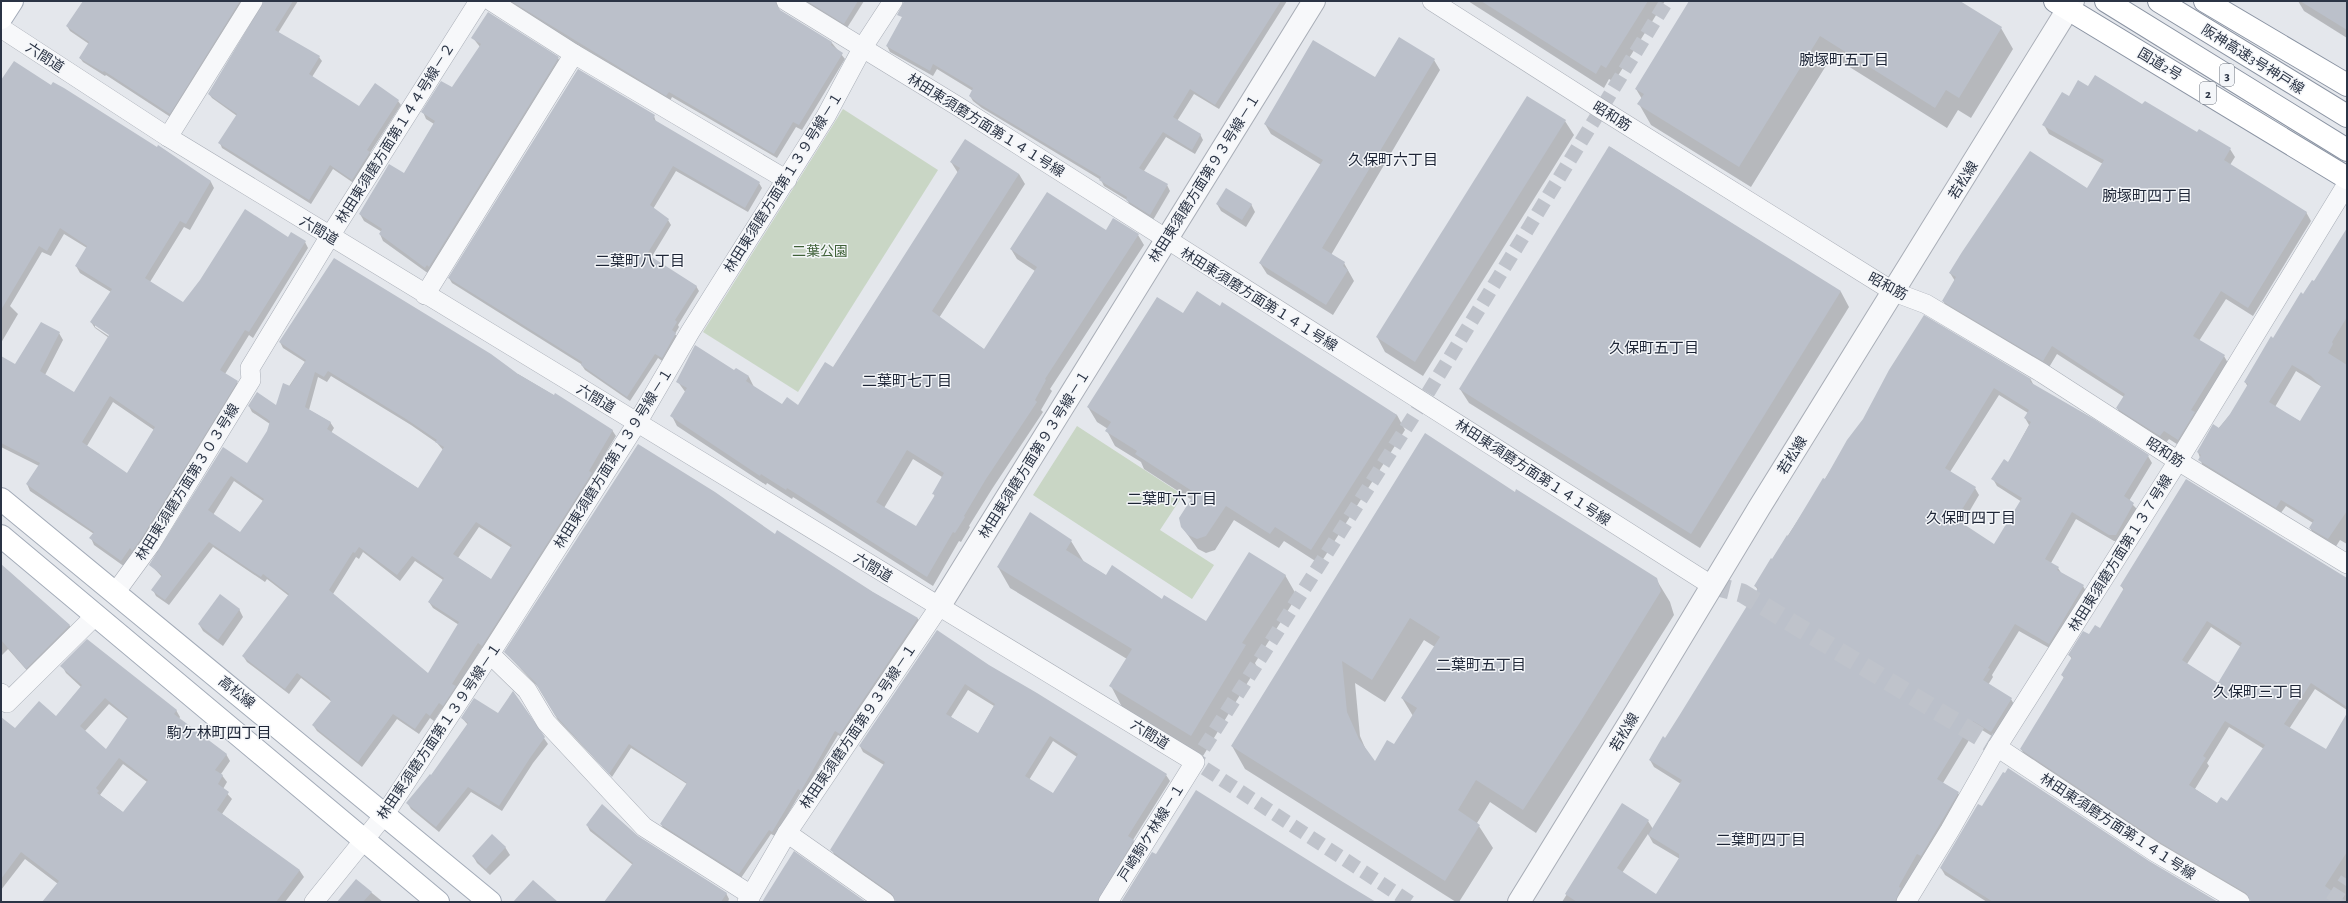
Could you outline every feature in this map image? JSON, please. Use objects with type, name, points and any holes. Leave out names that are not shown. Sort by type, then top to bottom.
[{"type":"main road","points":[[1,18],[12,1]]},
{"type":"main road","name":"阪神高速3号神戸線","points":[[2106,1],[2347,150]]},
{"type":"main road","name":"阪神高速3号神戸線","points":[[2159,1],[2347,116]]},
{"type":"main road","points":[[2205,1],[2347,85]]},
{"type":"main road","name":"国道2号","points":[[2068,3],[2347,178]]},
{"type":"main road","name":"高松線","points":[[1,499],[490,902]]},
{"type":"main road","points":[[1,536],[438,902]]},
{"type":"street","points":[[168,137],[253,1]]},
{"type":"street","name":"林田東須磨方面第１４４号線－２","points":[[250,368],[330,236],[479,1]]},
{"type":"street","points":[[491,1],[574,54],[787,180]]},
{"type":"street","name":"林田東須磨方面第１４１号線","points":[[786,1],[863,48],[1711,585]]},
{"type":"street","name":"林田東須磨方面第１３９号線－１","points":[[314,902],[385,814],[490,654],[637,423],[690,332],[787,180],[826,116],[863,48],[893,1]]},
{"type":"street","name":"林田東須磨方面第９３号線－１","points":[[749,898],[786,833],[939,607],[1314,1]]},
{"type":"street","name":"昭和筋","points":[[1432,1],[1601,109],[1894,292],[1926,304],[2036,369],[2178,461],[2347,564]]},
{"type":"street","name":"若松線","points":[[1519,902],[1632,719],[1711,585],[1894,292],[2068,3]]},
{"type":"street","name":"六間道","points":[[1,28],[168,137],[1195,762]]},
{"type":"street","points":[[425,294],[574,54]]},
{"type":"street","name":"林田東須磨方面第１３７号線","points":[[1906,902],[1950,830],[1997,747],[2178,461],[2347,184]]},
{"type":"street","name":"林田東須磨方面第３０３号線","points":[[114,593],[150,544],[251,380],[250,368]]},
{"type":"street","points":[[4,698],[95,616]]},
{"type":"street","points":[[490,654],[527,690],[546,722],[644,827],[749,898]]},
{"type":"street","name":"林田東須磨方面第１４１号線","points":[[1997,747],[2155,852],[2240,902]]},
{"type":"street","name":"戸崎駒ケ林線－１","points":[[1108,902],[1195,762]]},
{"type":"street","points":[[786,833],[885,902]]},
{"type":"green space","name":"二葉公園","points":[[843,109],[938,170],[798,392],[703,332]]},
{"type":"green space","points":[[1077,426],[1183,495],[1160,530],[1214,565],[1192,599],[1033,495]]},
{"type":"building","points":[[83,1],[240,1],[170,114],[104,71],[103,72],[79,58],[89,42],[66,26]]},
{"type":"building","points":[[264,1],[293,1],[275,30],[320,56],[309,74],[359,106],[375,83],[399,100],[367,150],[370,152],[352,180],[330,165],[309,200],[218,143],[237,114],[208,94]]},
{"type":"building","points":[[511,1],[775,1],[780,10],[832,42],[831,45],[843,53],[799,125],[793,122],[774,154],[669,92],[666,96]]},
{"type":"building","points":[[807,1],[858,1],[844,24]]},
{"type":"building","points":[[904,1],[1281,1],[1215,105],[1190,89],[1173,117],[1201,134],[1192,150],[1163,132],[1139,168],[1168,184],[1150,215],[1126,200],[1127,197],[1099,180],[1101,177],[978,103],[969,96],[973,88],[933,64],[930,71],[886,46],[902,17],[897,15]]},
{"type":"building","points":[[1481,1],[1648,1],[1606,68],[1601,65],[1596,74]]},
{"type":"building","points":[[1689,1],[1960,1],[2002,27],[1959,98],[1946,90],[1935,108],[1820,36],[1739,167],[1637,104],[1644,94],[1635,89]]},
{"type":"building","points":[[2300,1],[2347,1],[2347,30]]},
{"type":"building","points":[[488,12],[559,57],[429,267],[427,265],[425,268],[379,234],[382,229],[359,214],[389,164],[404,173],[435,121],[421,112],[441,81],[452,87],[481,44],[471,38]]},
{"type":"building","points":[[1399,37],[1435,59],[1322,248],[1345,262],[1343,266],[1348,270],[1326,305],[1259,263],[1323,160],[1264,124],[1313,40],[1375,77]]},
{"type":"building","points":[[14,61],[51,85],[53,82],[64,88],[157,147],[158,145],[211,181],[186,224],[180,221],[145,278],[183,302],[200,280],[245,209],[288,237],[291,232],[306,241],[249,332],[245,330],[220,370],[238,381],[141,539],[132,551],[130,548],[121,561],[89,538],[94,532],[26,484],[40,463],[1,443],[1,356],[15,364],[41,322],[60,332],[40,371],[74,392],[109,335],[90,322],[112,289],[75,266],[87,246],[60,228],[47,251],[39,246],[1,310],[1,80]],"holes":[[[110,396],[155,427],[127,473],[82,442]]]},
{"type":"building","points":[[578,69],[655,115],[653,119],[760,182],[745,208],[673,166],[650,205],[669,219],[647,254],[697,286],[675,320],[677,322],[672,330],[676,333],[662,358],[655,354],[627,397],[581,365],[582,362],[448,278]]},
{"type":"building","points":[[2095,75],[2142,104],[2145,101],[2197,132],[2199,129],[2231,148],[2224,160],[2307,212],[2248,308],[2221,291],[2193,336],[2225,355],[2191,410],[2195,412],[2178,440],[2164,431],[2160,436],[2116,408],[2125,394],[2052,346],[2043,361],[1942,301],[1956,277],[1949,273],[2030,151],[2087,188],[2104,160],[2042,125],[2062,92],[2069,96],[2078,80],[2088,86]]},
{"type":"building","points":[[1527,96],[1566,120],[1415,362],[1376,337]]},
{"type":"building","points":[[965,139],[1019,174],[932,311],[984,349],[1037,267],[1010,249],[1047,192],[1106,230],[1113,218],[1139,234],[1045,379],[1046,380],[1035,400],[1037,402],[986,479],[964,516],[965,517],[955,533],[953,532],[927,577],[787,488],[786,490],[761,474],[760,476],[670,416],[687,388],[676,382],[695,345],[734,370],[736,368],[749,376],[746,381],[782,404],[787,397],[798,405],[825,362],[833,367],[960,168],[950,162]],"holes":[[[907,450],[944,473],[932,494],[935,495],[916,526],[876,502]]]},
{"type":"building","points":[[1609,146],[1841,291],[1691,534],[1459,389]]},
{"type":"building","points":[[1226,188],[1252,204],[1242,220],[1216,204]]},
{"type":"building","points":[[2347,228],[2347,317],[2332,342],[2333,344],[2328,353],[2347,365],[2347,511],[2328,539],[2309,528],[2314,520],[2281,500],[2276,508],[2198,460],[2201,455],[2197,452],[2213,424],[2219,428],[2230,414],[2248,384],[2244,382],[2271,336],[2273,338],[2301,292],[2303,294],[2312,280],[2314,281]],"holes":[[[2292,365],[2311,376],[2321,386],[2300,421],[2269,402]]]},
{"type":"building","points":[[334,258],[491,354],[518,374],[554,395],[555,393],[613,430],[589,471],[592,473],[482,646],[478,643],[452,684],[456,686],[443,706],[439,703],[430,716],[426,713],[415,729],[393,714],[358,762],[312,725],[331,701],[329,697],[297,673],[285,689],[242,656],[289,594],[263,574],[261,577],[209,542],[165,600],[151,590],[162,575],[149,565],[223,447],[247,463],[267,431],[270,421],[248,406],[257,392],[276,405],[283,383],[290,386],[306,360],[279,342]],"holes":[[[328,371],[406,419],[437,440],[435,442],[444,447],[418,488],[327,429],[331,422],[305,407],[315,372],[324,377]],[[231,476],[264,499],[240,532],[208,510]],[[476,522],[512,545],[491,579],[453,554]],[[359,547],[397,575],[412,556],[444,578],[428,602],[459,622],[428,673],[329,590],[353,552],[355,553]]]},
{"type":"building","points":[[1197,291],[1220,306],[1222,302],[1397,415],[1311,550],[1275,527],[1270,534],[1226,506],[1206,536],[1197,539],[1188,535],[1181,527],[1179,518],[1195,493],[1135,454],[1137,451],[1105,431],[1111,422],[1087,407],[1157,297],[1183,313]]},
{"type":"building","points":[[1924,315],[2031,379],[2030,382],[2094,419],[2149,455],[2124,496],[2134,503],[2116,535],[2109,535],[2072,512],[2045,559],[2059,567],[2057,570],[2084,585],[2049,644],[2015,624],[1988,668],[1990,669],[1983,680],[2012,698],[1991,732],[1973,721],[1937,779],[1959,792],[1921,856],[1917,854],[1900,884],[1899,887],[1901,888],[1895,902],[1577,902],[1565,894],[1622,803],[1649,820],[1617,868],[1656,894],[1679,858],[1679,854],[1648,835],[1682,780],[1649,760],[1663,736],[1665,738],[1679,716],[1758,588],[1754,586],[1771,558],[1772,559],[1787,535],[1788,536],[1823,478],[1825,479],[1847,440],[1863,419],[1889,370]],"holes":[[[1994,388],[2029,410],[2024,418],[2031,422],[2008,462],[2004,459],[1991,479],[2022,498],[1994,544],[1956,519],[1976,487],[1945,468]]]},
{"type":"building","points":[[1425,433],[1515,492],[1516,489],[1657,578],[1661,591],[1579,724],[1523,810],[1476,780],[1458,810],[1480,825],[1445,881],[1231,746]],"holes":[[[1410,618],[1440,637],[1401,698],[1417,708],[1394,744],[1387,740],[1375,761],[1359,739],[1347,712],[1342,661],[1372,680]]]},
{"type":"building","points":[[638,444],[715,492],[775,534],[777,530],[873,592],[918,618],[840,734],[835,731],[801,791],[798,789],[772,832],[769,830],[739,874],[660,824],[687,783],[629,744],[609,774],[555,715],[535,682],[504,652]]},
{"type":"building","points":[[2186,479],[2347,578],[2347,707],[2311,683],[2284,724],[2326,749],[2347,713],[2347,852],[2325,886],[2347,902],[2251,902],[2246,893],[2161,843],[2020,749],[2064,677],[2061,675],[2072,657],[2068,655],[2083,631],[2089,634],[2095,625],[2100,628],[2124,588],[2120,586]],"holes":[[[2207,621],[2242,643],[2218,683],[2182,660]],[[2225,721],[2265,745],[2227,801],[2221,797],[2217,803],[2189,785],[2206,758],[2203,756]]]},
{"type":"building","points":[[1030,512],[1072,540],[1066,550],[1106,575],[1112,565],[1162,599],[1164,595],[1206,621],[1249,552],[1286,575],[1242,643],[1246,645],[1191,736],[1109,686],[1132,649],[997,567]]},
{"type":"building","points":[[1,564],[70,625],[26,669],[1,640]]},
{"type":"building","points":[[220,594],[240,609],[218,640],[198,624]]},
{"type":"building","points":[[937,630],[989,665],[1167,774],[1128,836],[1134,840],[1097,902],[896,902],[891,893],[830,850],[885,762],[859,746]],"holes":[[[965,684],[995,704],[978,733],[946,714]],[[1050,736],[1078,754],[1053,793],[1025,776]]]},
{"type":"building","points":[[87,639],[177,710],[174,714],[227,754],[215,770],[223,775],[218,784],[229,792],[217,810],[300,870],[276,902],[42,902],[59,881],[21,852],[1,879],[1,717],[15,728],[39,701],[56,716],[82,685],[60,666]],"holes":[[[105,698],[128,717],[106,749],[80,726]],[[119,758],[148,780],[123,812],[97,793],[99,791],[96,788]]]},
{"type":"building","points":[[513,691],[545,737],[499,806],[468,787],[436,827],[406,803],[430,774],[431,775],[468,723],[461,718],[474,698],[498,713]]},
{"type":"building","points":[[2008,768],[2149,861],[2218,902],[1993,902],[1940,868],[1978,804],[1982,806],[2003,772],[2005,773]]},
{"type":"building","points":[[1196,790],[1376,902],[1121,902],[1152,852],[1156,854]]},
{"type":"building","points":[[602,804],[638,836],[727,893],[721,902],[604,902],[633,863],[586,825]]},
{"type":"building","points":[[492,834],[506,847],[486,869],[472,856]]},
{"type":"building","points":[[794,851],[866,902],[762,902]]},
{"type":"building","points":[[356,879],[372,892],[363,902],[337,902]]},
{"type":"building","points":[[533,880],[558,902],[513,902]]},
{"type":"tunnel","points":[[1410,902],[1195,762],[1423,401],[1667,1]]},
{"type":"tunnel","points":[[1711,585],[1742,593],[1997,747]]},
{"type":"tunnel","points":[[2332,902],[2347,879]]},
{"type":"district","name":"腕塚町五丁目","points":[[1844,60]]},
{"type":"district","name":"久保町六丁目","points":[[1393,160]]},
{"type":"district","name":"腕塚町四丁目","points":[[2147,196]]},
{"type":"district","name":"二葉町八丁目","points":[[640,261]]},
{"type":"district","name":"久保町五丁目","points":[[1654,348]]},
{"type":"district","name":"二葉町七丁目","points":[[907,381]]},
{"type":"district","name":"二葉町六丁目","points":[[1172,499]]},
{"type":"district","name":"久保町四丁目","points":[[1971,518]]},
{"type":"district","name":"二葉町五丁目","points":[[1481,665]]},
{"type":"district","name":"久保町三丁目","points":[[2258,692]]},
{"type":"district","name":"駒ケ林町四丁目","points":[[219,733]]},
{"type":"district","name":"二葉町四丁目","points":[[1761,840]]}]
